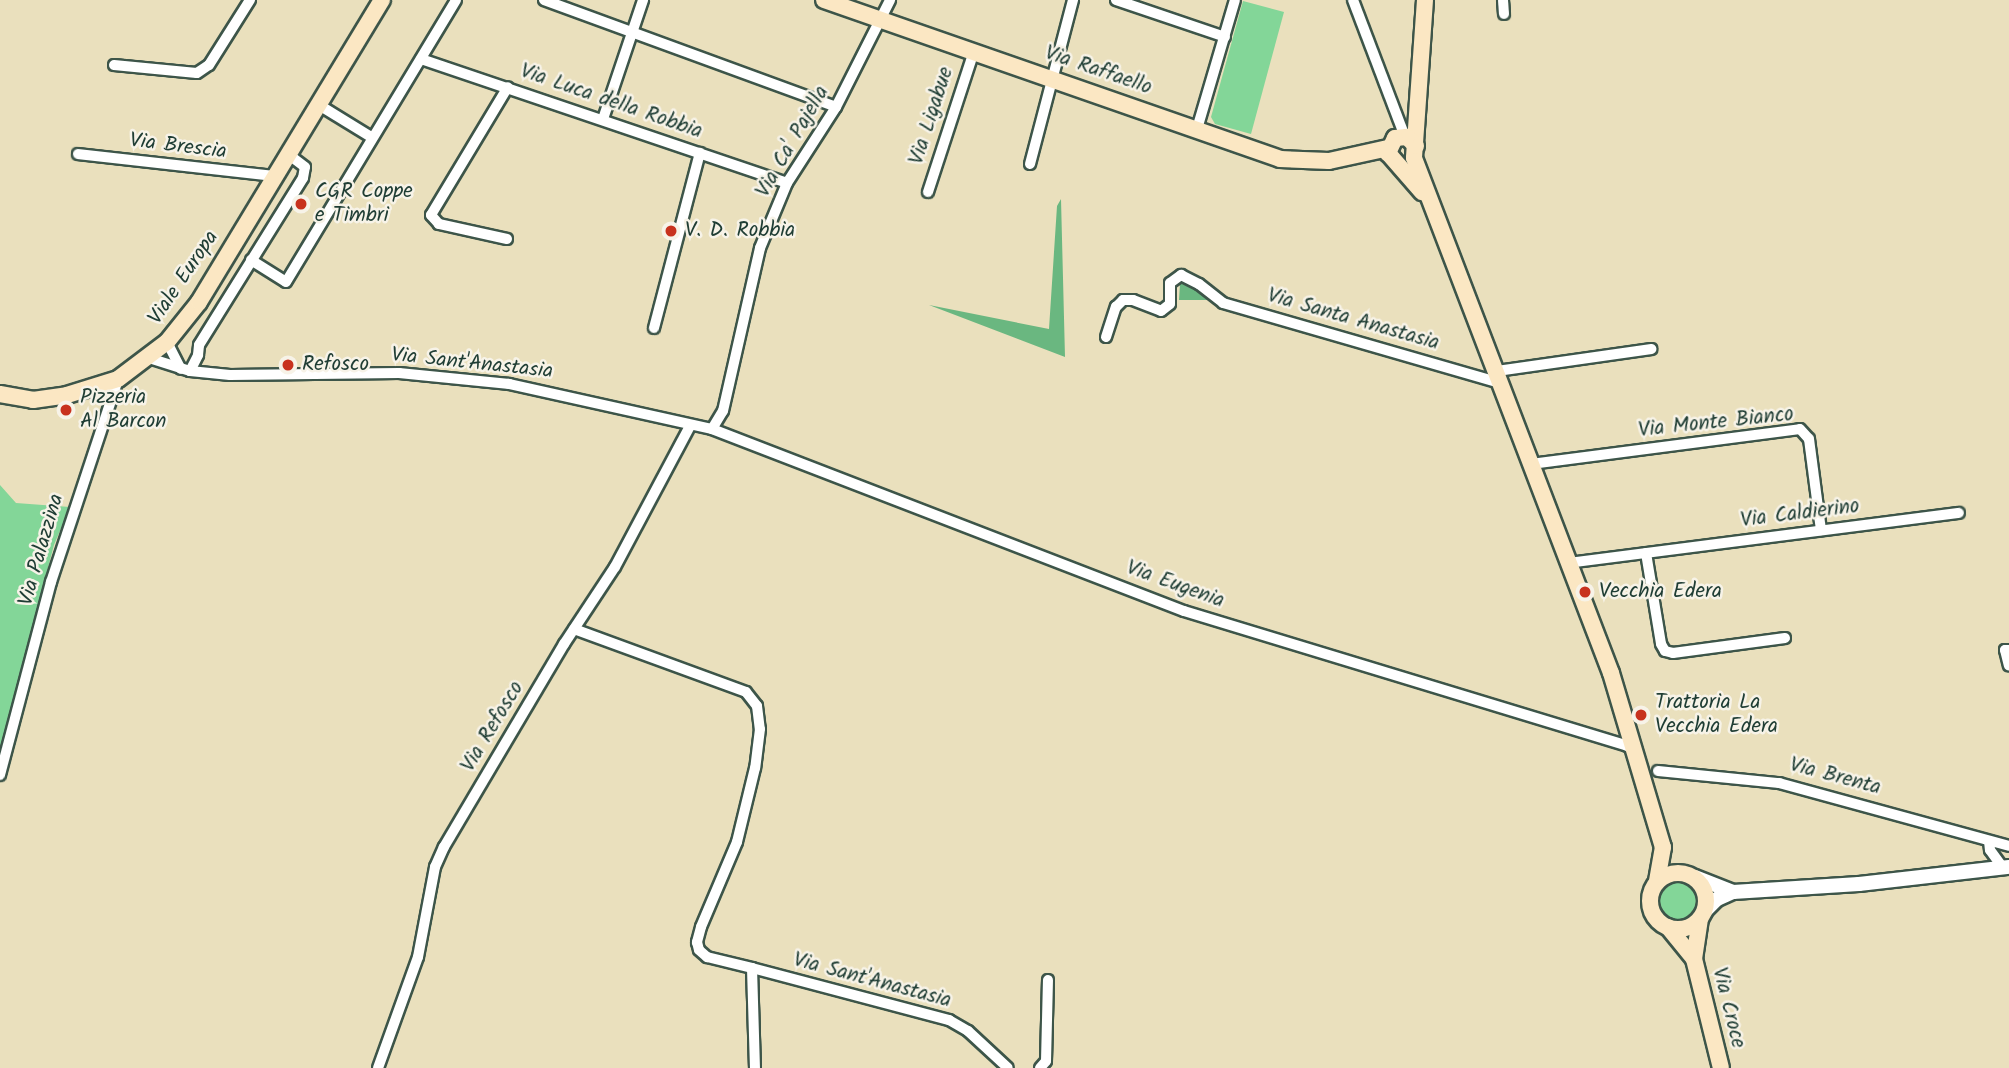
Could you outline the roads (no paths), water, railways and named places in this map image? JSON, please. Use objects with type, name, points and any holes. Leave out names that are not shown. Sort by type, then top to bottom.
[{"type":"main road","name":"Viale Europa","points":[[0,394],[33,400],[67,395],[118,379],[167,342],[199,302],[382,0]]},
{"type":"main road","name":"Via Raffaello","points":[[824,0],[1280,159],[1329,160],[1401,150]]},
{"type":"main road","points":[[1425,0],[1416,113],[1401,150],[1432,205],[1611,673],[1663,847],[1657,882]]},
{"type":"main road","points":[[1663,847],[1691,876]]},
{"type":"main road","points":[[1657,882],[1671,873],[1691,876]]},
{"type":"main road","name":"Via Croce","points":[[1691,876],[1706,898],[1693,959]]},
{"type":"main road","name":"Via Croce","points":[[1657,882],[1650,898],[1651,907],[1654,915],[1668,927],[1693,959],[1721,1068]]},
{"type":"main road","points":[[1668,927],[1685,928],[1702,916]]},
{"type":"street","points":[[114,65],[197,73],[209,65],[250,0]]},
{"type":"street","points":[[251,261],[286,282],[456,0]]},
{"type":"street","points":[[544,0],[836,107]]},
{"type":"street","points":[[603,119],[643,0]]},
{"type":"street","name":"Via Ca' Pajella","points":[[712,429],[723,411],[760,248],[787,183],[836,107],[890,0]]},
{"type":"street","points":[[1030,164],[1073,0]]},
{"type":"street","points":[[1116,0],[1149,5],[1225,37]]},
{"type":"street","points":[[1197,129],[1236,0]]},
{"type":"street","points":[[1353,0],[1396,111],[1401,150]]},
{"type":"street","points":[[1503,0],[1504,14]]},
{"type":"street","name":"Via Ligabue","points":[[928,192],[974,51]]},
{"type":"street","name":"Via Luca della Robbia","points":[[421,59],[787,183]]},
{"type":"street","points":[[507,239],[439,224],[431,215],[508,88]]},
{"type":"street","points":[[319,105],[371,137]]},
{"type":"street","points":[[654,328],[700,153]]},
{"type":"street","name":"Via Brescia","points":[[78,154],[274,177]]},
{"type":"street","points":[[167,342],[185,370],[198,355],[199,345],[303,178],[304,167],[288,154]]},
{"type":"street","name":"Via Santa Anastasia","points":[[1106,337],[1115,307],[1123,300],[1133,300],[1161,311],[1170,304],[1170,283],[1174,277],[1181,275],[1199,284],[1223,303],[1499,377]]},
{"type":"street","points":[[1499,377],[1651,349]]},
{"type":"street","name":"Via Sant'Anastasia","points":[[149,358],[185,370],[230,375],[398,373],[509,384],[620,406],[690,426],[712,429]]},
{"type":"street","name":"Via Palazzina","points":[[0,772],[51,582],[118,379]]},
{"type":"street","name":"Via Refosco","points":[[378,1068],[418,957],[435,867],[443,847],[574,629],[615,567],[690,426]]},
{"type":"street","name":"Via Eugenia","points":[[712,429],[1184,611],[1614,743],[1634,746]]},
{"type":"street","name":"Via Monte Bianco","points":[[1531,464],[1801,429],[1809,439],[1821,530]]},
{"type":"street","name":"Via Caldierino","points":[[1568,563],[1959,513]]},
{"type":"street","points":[[1646,553],[1661,644],[1665,651],[1673,653],[1785,638]]},
{"type":"street","name":"Via Sant'Anastasia","points":[[574,629],[747,692],[757,706],[760,729],[755,768],[737,842],[701,927],[697,942],[699,950],[707,957],[949,1020],[968,1031],[1008,1068]]},
{"type":"street","points":[[2009,650],[2005,650],[2009,666]]},
{"type":"street","name":"Via Brenta","points":[[1658,771],[1779,783],[1989,845]]},
{"type":"street","points":[[1989,845],[2009,846]]},
{"type":"street","points":[[1989,845],[2006,867]]},
{"type":"street","points":[[1976,870],[1989,845]]},
{"type":"street","points":[[1702,916],[1717,899],[1733,892],[1859,884],[2006,867]]},
{"type":"street","points":[[1691,876],[1733,892]]},
{"type":"street","points":[[752,968],[755,992],[755,1068]]},
{"type":"street","points":[[1040,1068],[1046,1061],[1048,980]]},
{"type":"place","name":"CGR Coppe e Timbri","points":[[301,204]]},
{"type":"place","name":"V. D. Robbia","points":[[671,231]]},
{"type":"place","name":"Refosco","points":[[288,365]]},
{"type":"place","name":"Pizzeria Al Barcon","points":[[66,410]]},
{"type":"place","name":"Vecchia Edera","points":[[1585,592]]},
{"type":"place","name":"Trattoria La Vecchia Edera","points":[[1641,715]]}]
